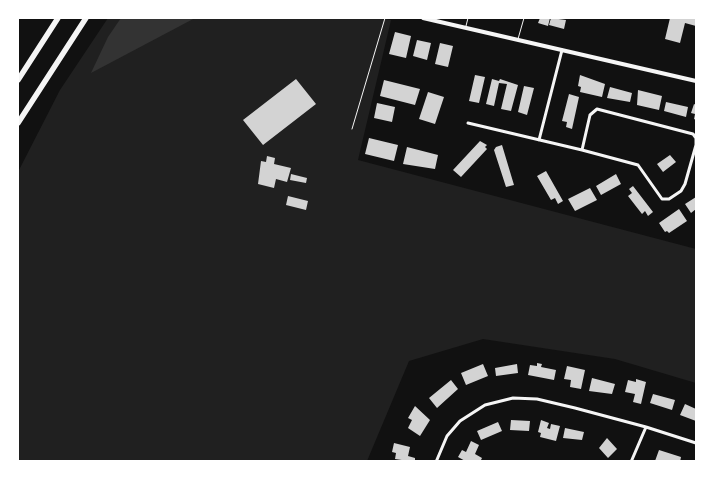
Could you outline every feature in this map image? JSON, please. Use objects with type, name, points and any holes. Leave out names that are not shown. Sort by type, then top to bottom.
[{"type":"highway","points":[[18,80],[58,18]]},
{"type":"highway","points":[[18,123],[86,18]]},
{"type":"street","points":[[423,18],[696,81]]},
{"type":"street","points":[[539,140],[562,50]]},
{"type":"street","points":[[468,122],[638,165],[660,197],[666,200],[678,194],[684,187],[696,140],[691,133],[597,109],[590,116],[582,150]]},
{"type":"street","points":[[436,462],[447,436],[460,421],[476,410],[503,399],[537,399],[646,426],[696,443]]},
{"type":"street","points":[[631,462],[646,426]]},
{"type":"lane","points":[[352,129],[385,18]]},
{"type":"lane","points":[[465,27],[468,18]]},
{"type":"lane","points":[[518,39],[524,18]]},
{"type":"shaded area","points":[[108,18],[377,18],[391,20],[358,160],[696,249],[696,383],[615,359],[483,339],[409,361],[367,461],[18,461],[18,172],[60,90]]},
{"type":"shaded area","points":[[121,18],[195,18],[91,73],[108,37]]},
{"type":"building","points":[[540,18],[550,18],[548,26],[538,23]]},
{"type":"building","points":[[551,18],[566,20],[564,29],[549,25]]},
{"type":"building","points":[[670,18],[696,18],[696,26],[685,23],[680,43],[665,39]]},
{"type":"building","points":[[395,32],[411,36],[406,58],[389,54]]},
{"type":"building","points":[[417,40],[431,43],[427,60],[413,56]]},
{"type":"building","points":[[440,43],[453,46],[448,67],[435,64]]},
{"type":"building","points":[[475,75],[485,77],[479,103],[469,101]]},
{"type":"building","points":[[580,75],[605,84],[602,97],[580,92],[581,87],[578,86]]},
{"type":"building","points":[[296,79],[316,104],[263,145],[243,120]]},
{"type":"building","points":[[492,79],[499,81],[500,79],[518,85],[511,111],[501,109],[507,84],[499,83],[494,106],[486,104]]},
{"type":"building","points":[[384,80],[420,89],[415,105],[380,96]]},
{"type":"building","points":[[524,86],[534,88],[527,115],[518,112]]},
{"type":"building","points":[[610,87],[632,93],[630,102],[607,98]]},
{"type":"building","points":[[638,90],[662,96],[659,110],[637,105]]},
{"type":"building","points":[[428,92],[444,97],[435,124],[419,119]]},
{"type":"building","points":[[569,94],[579,97],[572,129],[566,127],[567,122],[562,121]]},
{"type":"building","points":[[666,102],[688,107],[686,117],[664,111]]},
{"type":"building","points":[[377,103],[395,107],[392,122],[374,118]]},
{"type":"building","points":[[694,104],[696,105],[696,120],[694,119],[695,114],[691,113]]},
{"type":"building","points":[[369,138],[398,145],[394,161],[365,154]]},
{"type":"building","points":[[480,141],[487,145],[485,147],[487,149],[461,177],[453,170]]},
{"type":"building","points":[[502,145],[514,185],[506,187],[494,150]]},
{"type":"building","points":[[407,147],[438,155],[435,169],[403,164]]},
{"type":"building","points":[[670,155],[676,162],[663,172],[657,164]]},
{"type":"building","points":[[267,156],[275,158],[274,164],[291,168],[287,182],[276,179],[274,188],[258,184],[261,161],[266,162]]},
{"type":"building","points":[[546,171],[563,201],[558,204],[555,198],[551,200],[537,176]]},
{"type":"building","points":[[291,174],[307,178],[306,183],[290,180]]},
{"type":"building","points":[[616,174],[621,184],[601,195],[596,186]]},
{"type":"building","points":[[633,186],[653,212],[648,216],[645,211],[642,214],[628,196],[632,193],[629,189]]},
{"type":"building","points":[[590,188],[597,200],[575,211],[568,199]]},
{"type":"building","points":[[288,196],[308,201],[306,210],[286,205]]},
{"type":"building","points":[[696,197],[696,209],[691,213],[685,204]]},
{"type":"building","points":[[679,209],[687,221],[669,233],[665,232],[659,223]]},
{"type":"building","points":[[537,363],[542,364],[541,367],[556,370],[554,380],[528,375],[530,365],[537,366]]},
{"type":"building","points":[[483,364],[488,376],[466,385],[461,373]]},
{"type":"building","points":[[517,364],[518,373],[496,376],[495,368]]},
{"type":"building","points":[[567,366],[585,370],[581,389],[570,387],[571,380],[564,379]]},
{"type":"building","points":[[592,378],[615,384],[612,394],[589,391]]},
{"type":"building","points":[[636,379],[646,382],[641,404],[633,402],[635,394],[625,392],[628,380],[636,382]]},
{"type":"building","points":[[451,380],[458,389],[437,408],[429,398]]},
{"type":"building","points":[[653,394],[675,400],[672,410],[650,403]]},
{"type":"building","points":[[685,404],[696,409],[696,421],[680,415]]},
{"type":"building","points":[[415,406],[430,420],[420,436],[408,428],[412,420],[408,418]]},
{"type":"building","points":[[511,420],[530,421],[529,431],[510,430]]},
{"type":"building","points":[[541,420],[549,423],[547,428],[550,429],[551,424],[560,426],[556,441],[540,437],[541,433],[538,432]]},
{"type":"building","points":[[498,422],[502,431],[481,440],[477,431]]},
{"type":"building","points":[[565,428],[584,432],[582,440],[563,438]]},
{"type":"building","points":[[607,438],[617,449],[608,458],[599,448]]},
{"type":"building","points":[[471,441],[479,445],[475,454],[482,458],[480,462],[467,462],[458,457],[462,450],[466,452]]},
{"type":"building","points":[[394,443],[410,447],[408,456],[415,458],[415,462],[395,459],[396,453],[392,452]]},
{"type":"building","points":[[659,450],[681,457],[680,462],[655,461]]}]
